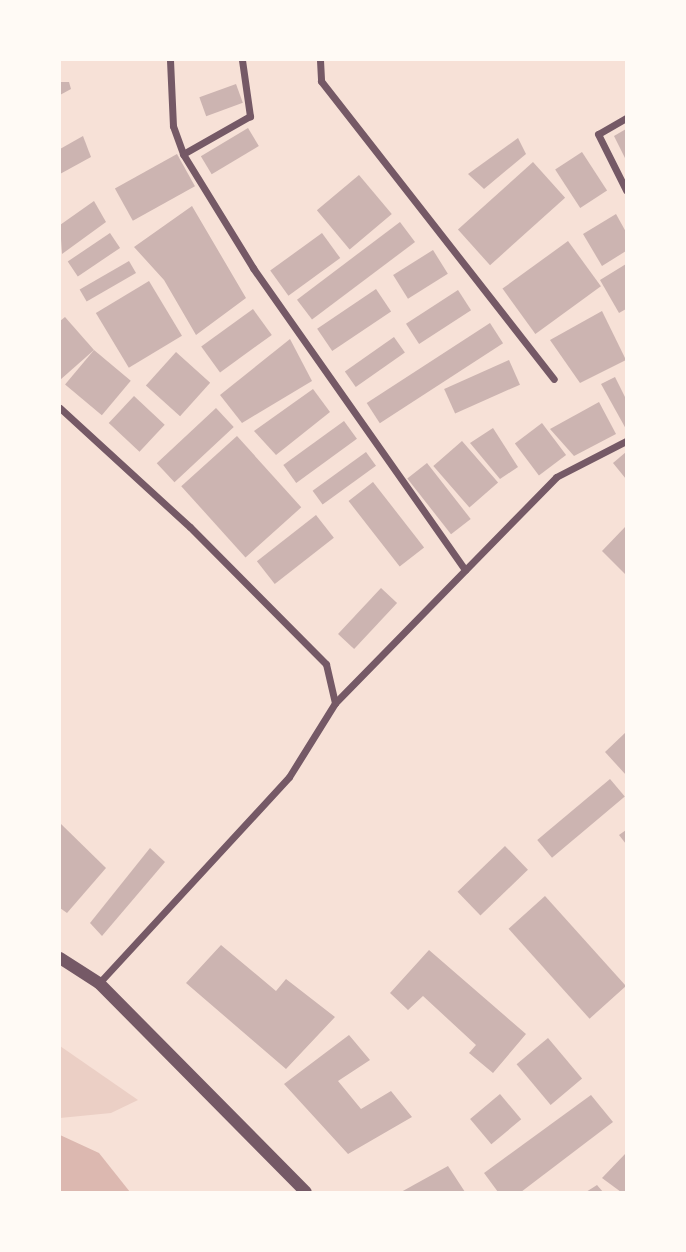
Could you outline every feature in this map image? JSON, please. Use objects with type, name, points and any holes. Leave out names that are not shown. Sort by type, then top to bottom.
[{"type":"street","points":[[170,60],[173,126],[183,154],[253,268],[465,570]]},
{"type":"street","points":[[183,154],[250,116],[242,60]]},
{"type":"street","points":[[320,60],[321,81],[554,379]]},
{"type":"street","points":[[626,118],[598,134],[626,190]]},
{"type":"street","points":[[60,408],[190,527],[326,664],[335,703]]},
{"type":"street","points":[[99,983],[289,777],[335,703],[556,477],[626,441]]},
{"type":"street","points":[[60,958],[99,983],[306,1192]]},
{"type":"shaded area","points":[[60,1046],[138,1100],[111,1113],[60,1118]]},
{"type":"shaded area","points":[[60,1135],[99,1153],[130,1192],[60,1192]]},
{"type":"building","points":[[60,82],[69,82],[71,89],[60,95]]},
{"type":"building","points":[[236,84],[243,103],[206,116],[199,97]]},
{"type":"building","points":[[248,128],[259,146],[212,174],[201,156]]},
{"type":"building","points":[[626,129],[626,160],[614,136]]},
{"type":"building","points":[[83,136],[91,157],[60,174],[60,149]]},
{"type":"building","points":[[518,138],[526,154],[484,189],[468,174]]},
{"type":"building","points":[[582,152],[607,191],[580,208],[555,169]]},
{"type":"building","points":[[177,154],[195,186],[133,221],[115,188]]},
{"type":"building","points":[[533,162],[565,198],[490,265],[458,230]]},
{"type":"building","points":[[359,175],[392,214],[350,249],[317,210]]},
{"type":"building","points":[[94,201],[106,222],[62,254],[60,225]]},
{"type":"building","points":[[192,206],[246,298],[196,335],[164,280],[134,247]]},
{"type":"building","points":[[616,214],[626,232],[626,251],[602,266],[583,234]]},
{"type":"building","points":[[400,222],[415,242],[312,320],[297,300]]},
{"type":"building","points":[[110,233],[120,248],[78,276],[68,262]]},
{"type":"building","points":[[322,233],[340,258],[288,296],[270,271]]},
{"type":"building","points":[[568,241],[601,286],[535,334],[502,289]]},
{"type":"building","points":[[433,250],[448,274],[408,299],[393,275]]},
{"type":"building","points":[[129,261],[136,273],[87,302],[80,290]]},
{"type":"building","points":[[626,264],[626,309],[619,313],[600,280]]},
{"type":"building","points":[[149,281],[182,336],[129,368],[96,313]]},
{"type":"building","points":[[376,289],[391,311],[332,351],[317,329]]},
{"type":"building","points":[[458,290],[471,310],[419,344],[406,324]]},
{"type":"building","points":[[253,309],[272,335],[220,373],[201,347]]},
{"type":"building","points":[[602,311],[626,360],[580,383],[550,340]]},
{"type":"building","points":[[65,317],[94,350],[60,380],[60,321]]},
{"type":"building","points":[[490,323],[503,343],[380,423],[367,403]]},
{"type":"building","points":[[394,337],[405,353],[356,387],[345,371]]},
{"type":"building","points":[[290,339],[312,381],[242,423],[220,395]]},
{"type":"building","points":[[94,350],[131,381],[102,415],[65,384]]},
{"type":"building","points":[[176,352],[210,383],[180,416],[146,385]]},
{"type":"building","points":[[509,360],[520,385],[455,414],[444,389]]},
{"type":"building","points":[[615,377],[626,399],[626,429],[601,384]]},
{"type":"building","points":[[313,389],[330,412],[276,455],[254,431]]},
{"type":"building","points":[[134,396],[165,425],[139,452],[109,423]]},
{"type":"building","points":[[599,402],[616,434],[574,456],[550,429]]},
{"type":"building","points":[[216,408],[234,427],[174,482],[157,463]]},
{"type":"building","points":[[344,421],[357,439],[296,483],[283,465]]},
{"type":"building","points":[[542,423],[566,455],[539,475],[515,443]]},
{"type":"building","points":[[493,428],[518,467],[500,479],[470,443]]},
{"type":"building","points":[[237,436],[301,507],[246,558],[181,486]]},
{"type":"building","points":[[462,441],[498,483],[469,507],[433,466]]},
{"type":"building","points":[[366,452],[376,466],[323,505],[313,491]]},
{"type":"building","points":[[626,452],[626,479],[613,463]]},
{"type":"building","points":[[427,463],[471,519],[451,534],[407,478]]},
{"type":"building","points":[[373,482],[424,547],[400,566],[349,501]]},
{"type":"building","points":[[316,515],[334,538],[275,584],[257,561]]},
{"type":"building","points":[[626,526],[626,575],[602,551]]},
{"type":"building","points":[[381,588],[397,603],[354,649],[338,634]]},
{"type":"building","points":[[626,732],[626,775],[605,752]]},
{"type":"building","points":[[610,779],[625,797],[552,858],[537,840]]},
{"type":"building","points":[[60,823],[106,868],[67,913],[60,908]]},
{"type":"building","points":[[626,830],[626,844],[619,835]]},
{"type":"building","points":[[505,846],[528,870],[480,916],[458,892]]},
{"type":"building","points":[[150,848],[165,862],[102,936],[90,923]]},
{"type":"building","points":[[545,896],[626,986],[590,1019],[509,929]]},
{"type":"building","points":[[221,945],[276,991],[286,979],[335,1017],[286,1069],[186,983]]},
{"type":"building","points":[[429,950],[526,1034],[493,1073],[469,1053],[476,1045],[423,996],[408,1010],[390,993]]},
{"type":"building","points":[[349,1035],[370,1060],[338,1081],[361,1109],[391,1091],[412,1117],[348,1154],[284,1084]]},
{"type":"building","points":[[548,1038],[582,1079],[551,1105],[517,1064]]},
{"type":"building","points":[[500,1094],[521,1119],[491,1144],[470,1119]]},
{"type":"building","points":[[591,1095],[613,1122],[521,1192],[498,1192],[484,1173]]},
{"type":"building","points":[[626,1153],[626,1192],[621,1192],[602,1178]]},
{"type":"building","points":[[448,1166],[465,1192],[401,1192]]},
{"type":"building","points":[[597,1185],[603,1192],[586,1192]]}]
